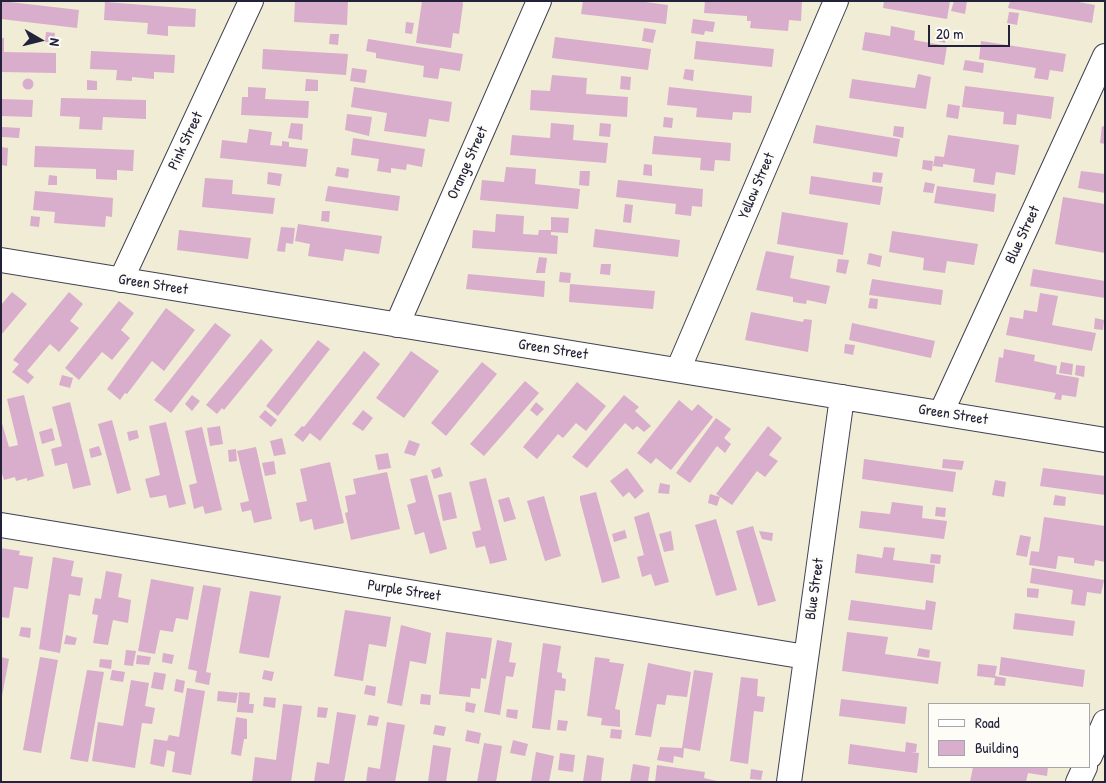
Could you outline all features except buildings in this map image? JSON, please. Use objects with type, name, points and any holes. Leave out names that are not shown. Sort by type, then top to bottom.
[{"type":"street","name":"Pink Street","points":[[121,280],[251,1]]},
{"type":"street","name":"Orange Street","points":[[396,324],[539,1]]},
{"type":"street","name":"Yellow Street","points":[[678,370],[836,1]]},
{"type":"street","name":"Blue Street","points":[[941,413],[1105,56]]},
{"type":"street","name":"Green Street","points":[[1,260],[1105,440]]},
{"type":"street","name":"Blue Street","points":[[789,782],[842,397]]},
{"type":"street","name":"Purple Street","points":[[1,525],[806,657]]},
{"type":"street","points":[[1091,754],[1105,722]]},
{"type":"street","points":[[1078,782],[1085,768]]}]
